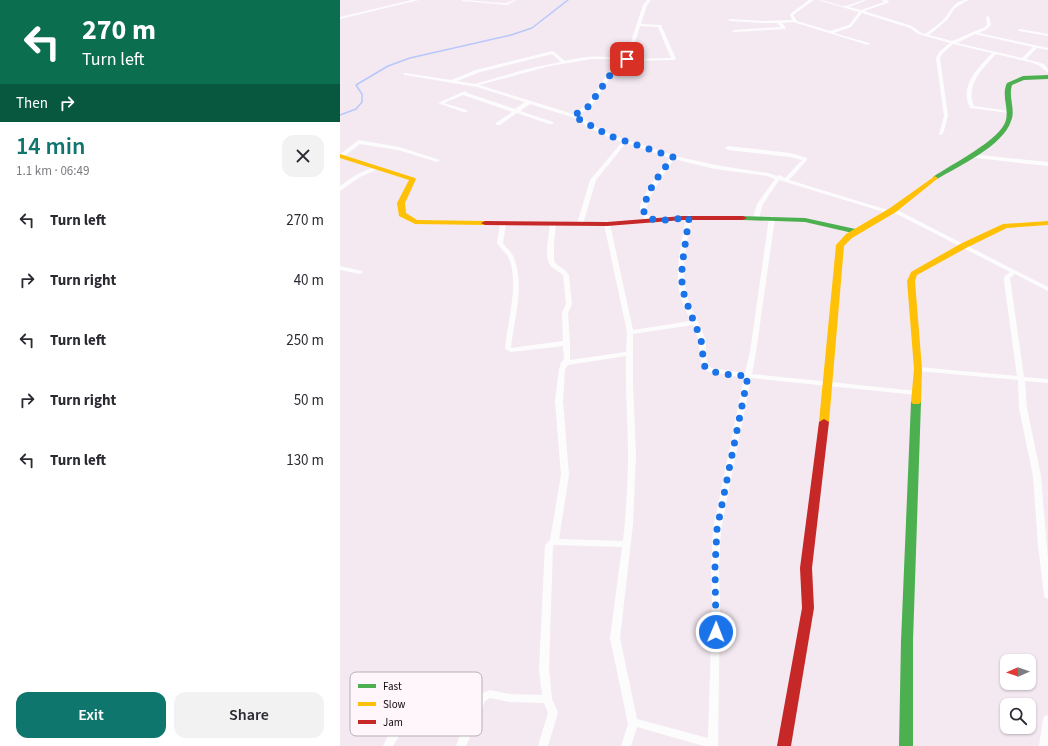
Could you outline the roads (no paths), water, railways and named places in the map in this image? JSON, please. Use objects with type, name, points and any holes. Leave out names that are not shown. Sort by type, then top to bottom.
[{"type":"street","points":[[340,18],[417,0]]},
{"type":"street","points":[[463,0],[498,1],[507,4],[515,0]]},
{"type":"street","points":[[573,116],[589,106],[634,42],[645,5],[649,0]]},
{"type":"street","points":[[793,21],[791,15],[812,0]]},
{"type":"street","points":[[820,0],[906,25],[926,35],[952,43],[1038,63],[1048,72]]},
{"type":"street","points":[[845,7],[864,0]]},
{"type":"street","points":[[832,32],[848,27],[860,12],[887,2],[884,0]]},
{"type":"street","points":[[926,35],[946,20],[952,12],[953,7],[966,0]]},
{"type":"street","points":[[855,19],[875,16]]},
{"type":"street","points":[[941,134],[946,116],[938,58],[952,43],[975,33],[988,25],[988,16]]},
{"type":"street","points":[[730,20],[778,22],[793,21],[868,44]]},
{"type":"street","points":[[734,31],[784,28],[778,22]]},
{"type":"street","points":[[465,111],[440,102],[462,93],[476,85],[563,61],[674,58],[660,26],[640,25]]},
{"type":"street","points":[[1020,30],[1048,35]]},
{"type":"street","points":[[975,33],[1048,49]]},
{"type":"street","points":[[1023,59],[1036,47]]},
{"type":"street","points":[[453,81],[478,71],[552,52],[563,61]]},
{"type":"street","points":[[995,53],[973,80],[970,89],[970,103],[972,107],[1009,112]]},
{"type":"street","points":[[406,74],[476,85],[573,116],[624,142],[662,152],[673,157],[715,167],[731,168],[779,178],[891,211],[965,245],[1048,289]]},
{"type":"street","points":[[784,746],[808,608],[806,576],[808,551],[829,383],[838,250],[842,242],[891,211],[940,175],[988,145],[1001,133],[1007,125],[1009,112],[1006,91],[1009,84],[1023,78],[1048,77]]},
{"type":"street","points":[[462,93],[551,123]]},
{"type":"street","points":[[498,124],[529,102]]},
{"type":"street","points":[[341,156],[359,142],[399,149],[437,160]]},
{"type":"street","points":[[580,224],[593,180],[624,142]]},
{"type":"street","points":[[728,148],[790,155],[805,159],[786,180]]},
{"type":"street","points":[[341,156],[413,179],[405,192],[400,207],[402,215],[405,219],[423,223],[607,224],[689,218],[772,218],[805,220],[857,232]]},
{"type":"street","points":[[970,156],[1048,164]]},
{"type":"street","points":[[654,220],[648,219],[644,214],[645,204],[650,191],[673,157]]},
{"type":"street","points":[[340,189],[358,176],[376,168]]},
{"type":"street","points":[[756,218],[760,204],[779,178]]},
{"type":"street","points":[[689,218],[682,266],[682,288],[701,339],[706,368],[712,371],[748,376],[917,393]]},
{"type":"street","points":[[633,724],[641,724],[713,745],[716,606],[715,548],[717,529],[757,328],[772,218]]},
{"type":"street","points":[[906,746],[907,641],[918,369],[912,309],[912,277],[918,270],[965,245],[1006,226],[1030,223],[1048,223]]},
{"type":"street","points":[[503,224],[500,243],[512,260],[517,289],[510,326],[508,348],[511,350],[567,343]]},
{"type":"street","points":[[543,746],[553,713],[547,699],[544,669],[546,577],[549,546],[554,542],[565,475],[559,401],[564,363],[567,359],[565,313],[569,304],[567,279],[564,272],[554,266],[551,260],[553,224]]},
{"type":"street","points":[[607,224],[630,332],[629,385],[632,455],[627,544],[616,638],[633,724],[626,746]]},
{"type":"street","points":[[340,268],[360,272]]},
{"type":"street","points":[[1014,272],[1007,277],[1007,282],[1021,378],[1023,408],[1037,476],[1042,545],[1048,596]]},
{"type":"street","points":[[630,332],[694,322]]},
{"type":"street","points":[[564,363],[630,353]]},
{"type":"street","points":[[918,369],[1048,381]]},
{"type":"street","points":[[554,542],[627,544]]},
{"type":"street","points":[[482,697],[490,694],[509,698],[547,699]]},
{"type":"street","points":[[1044,746],[1048,719]]},
{"type":"street","points":[[388,746],[393,736]]},
{"type":"street","points":[[461,746],[465,736]]},
{"type":"waterway","points":[[340,115],[356,109],[362,102],[362,94],[356,85],[388,66],[410,58],[511,35],[532,28],[568,0]]}]
